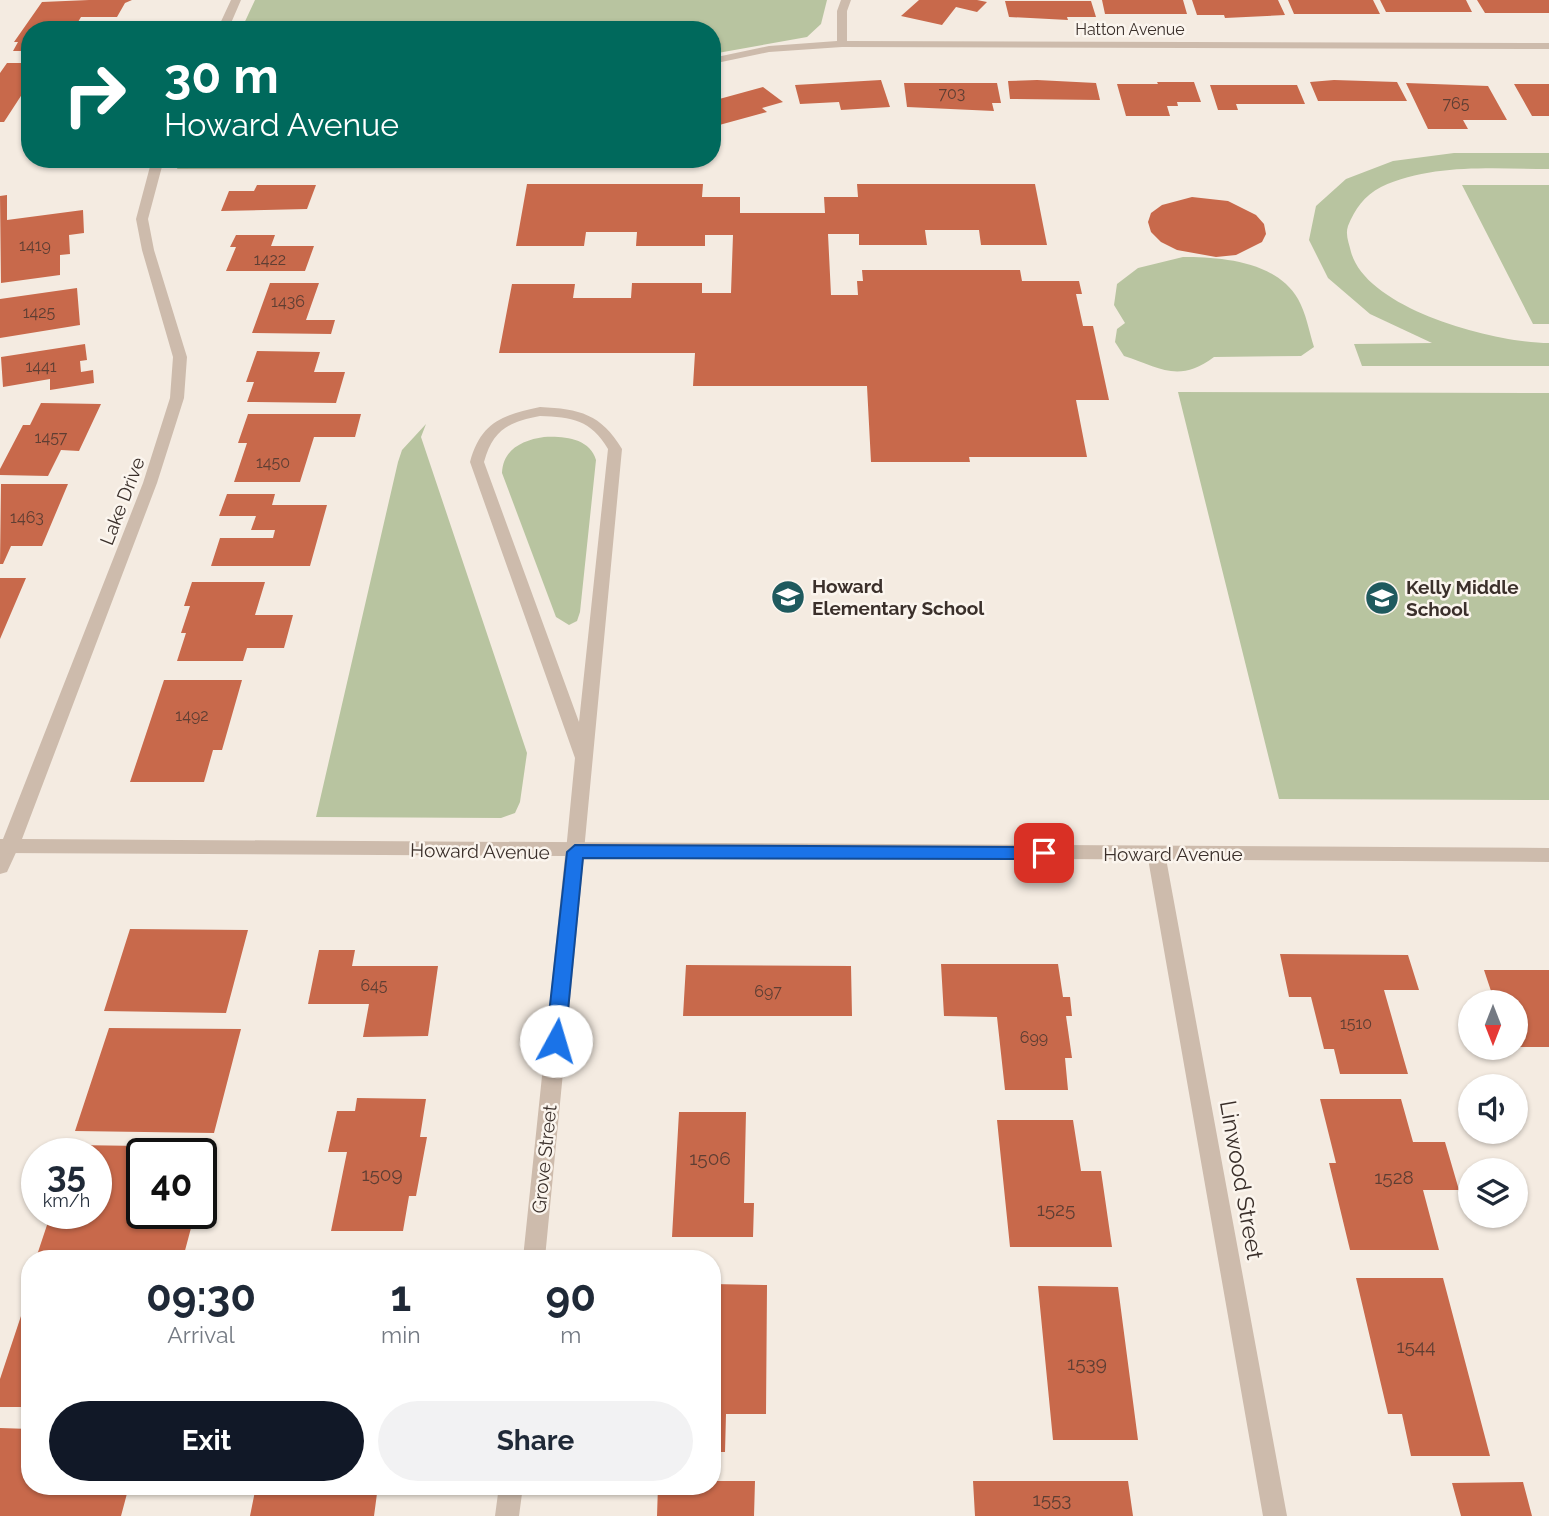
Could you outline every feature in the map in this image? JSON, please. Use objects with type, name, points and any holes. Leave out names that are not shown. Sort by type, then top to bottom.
[{"type":"street","points":[[226,21],[236,0]]},
{"type":"street","points":[[842,44],[842,11],[846,0]]},
{"type":"street","name":"Hatton Avenue","points":[[721,59],[769,50],[842,44],[1549,46]]},
{"type":"street","name":"Lake Drive","points":[[0,867],[5,846],[150,483],[177,398],[180,357],[148,250],[142,219],[155,168]]},
{"type":"street","name":"Grove Street","points":[[535,1250],[615,449],[611,436],[600,425],[574,415],[541,412],[519,416],[493,429],[477,448],[477,461],[583,756]]},
{"type":"street","name":"Howard Avenue","points":[[5,846],[575,852],[1549,855]]},
{"type":"street","name":"Linwood Street","points":[[1156,853],[1275,1516]]},
{"type":"street","points":[[508,1516],[509,1495]]},
{"type":"green space","points":[[255,0],[827,0],[821,24],[807,37],[721,52],[721,21],[245,21]]},
{"type":"green space","points":[[1454,153],[1549,153],[1549,169],[1485,168],[1443,171],[1401,179],[1381,187],[1365,199],[1348,226],[1351,252],[1362,273],[1381,291],[1407,306],[1467,330],[1549,343],[1549,366],[1362,366],[1354,344],[1432,343],[1370,314],[1328,278],[1309,240],[1316,206],[1346,179],[1393,161]]},
{"type":"green space","points":[[177,168],[447,168],[177,169]]},
{"type":"green space","points":[[1462,185],[1549,185],[1549,324],[1533,324]]},
{"type":"green space","points":[[1183,257],[1230,260],[1276,276],[1298,299],[1314,347],[1301,356],[1214,357],[1190,370],[1179,371],[1158,368],[1124,356],[1115,342],[1117,329],[1125,323],[1114,305],[1117,284],[1138,268]]},
{"type":"green space","name":"Kelly Middle School","points":[[1178,392],[1549,393],[1549,800],[1279,799]]},
{"type":"green space","points":[[426,424],[421,437],[527,753],[520,802],[515,813],[501,818],[316,817],[398,462],[402,450]]},
{"type":"green space","points":[[544,437],[567,438],[582,443],[593,453],[596,460],[580,612],[577,621],[569,625],[556,617],[502,473],[510,452],[522,443]]},
{"type":"building","points":[[132,0],[125,3],[117,17],[81,17],[79,21],[29,21],[42,2]]},
{"type":"building","points":[[919,0],[987,2],[977,12],[956,7],[942,25],[901,16]]},
{"type":"building","points":[[1102,0],[1183,0],[1187,14],[1105,14]]},
{"type":"building","points":[[1192,0],[1278,0],[1285,15],[1225,18],[1224,15],[1197,15]]},
{"type":"building","points":[[1288,0],[1373,0],[1380,14],[1294,14]]},
{"type":"building","points":[[1380,0],[1466,0],[1472,12],[1386,12]]},
{"type":"building","points":[[1477,0],[1549,0],[1549,13],[1485,13]]},
{"type":"building","points":[[1005,1],[1091,1],[1096,17],[1067,17],[1068,20],[1009,17]]},
{"type":"building","points":[[21,32],[21,51],[13,51],[18,42],[14,42]]},
{"type":"building","points":[[7,63],[21,63],[21,96],[4,122],[0,122],[0,73]]},
{"type":"building","points":[[881,80],[890,107],[841,110],[839,102],[800,104],[795,85]]},
{"type":"building","points":[[1008,81],[1096,83],[1100,100],[1010,99]]},
{"type":"building","points":[[1157,82],[1194,82],[1201,102],[1177,102],[1178,106],[1167,106],[1170,116],[1126,116],[1117,84],[1158,84]]},
{"type":"building","points":[[1310,82],[1397,82],[1407,101],[1318,101]]},
{"type":"building","points":[[904,83],[997,83],[1001,103],[992,103],[994,111],[907,107]]},
{"type":"building","points":[[1406,83],[1488,86],[1507,120],[1463,120],[1468,129],[1428,129]]},
{"type":"building","points":[[1514,84],[1549,84],[1549,116],[1532,116]]},
{"type":"building","points":[[1210,85],[1297,85],[1305,104],[1236,104],[1238,110],[1218,110]]},
{"type":"building","points":[[763,87],[783,102],[762,108],[767,112],[721,125],[721,99]]},
{"type":"building","points":[[527,184],[703,184],[702,197],[740,197],[740,213],[825,213],[824,197],[858,197],[857,184],[1035,184],[1047,245],[981,245],[979,230],[925,230],[927,245],[859,245],[859,234],[828,234],[831,295],[858,295],[857,281],[863,281],[862,270],[1020,270],[1022,281],[1079,281],[1082,294],[1076,294],[1083,326],[1093,326],[1109,400],[1076,400],[1087,457],[969,457],[970,462],[871,462],[867,386],[693,386],[695,353],[499,353],[512,284],[575,284],[573,298],[631,298],[632,283],[702,283],[702,293],[731,293],[733,235],[705,235],[705,246],[636,246],[637,232],[586,232],[584,246],[516,246]]},
{"type":"building","points":[[257,185],[316,185],[307,209],[221,211],[229,191],[254,191]]},
{"type":"building","points":[[7,195],[7,220],[83,210],[84,233],[69,235],[70,254],[60,255],[60,275],[1,283],[0,196]]},
{"type":"building","points":[[1192,197],[1228,201],[1256,215],[1264,224],[1266,234],[1262,242],[1236,255],[1216,257],[1177,250],[1161,242],[1151,232],[1148,222],[1151,213],[1162,205]]},
{"type":"building","points":[[236,235],[275,235],[271,246],[314,246],[305,271],[226,271],[236,247],[230,247]]},
{"type":"building","points":[[270,283],[319,283],[306,320],[335,320],[331,334],[252,333]]},
{"type":"building","points":[[77,288],[80,325],[0,338],[0,299]]},
{"type":"building","points":[[85,344],[87,360],[80,361],[81,372],[93,370],[94,383],[50,390],[50,379],[3,387],[1,357]]},
{"type":"building","points":[[257,351],[320,352],[314,372],[345,372],[336,403],[247,402],[254,382],[246,382]]},
{"type":"building","points":[[41,403],[101,404],[79,451],[61,450],[48,476],[0,475],[0,469],[23,425],[30,425]]},
{"type":"building","points":[[248,414],[361,414],[355,437],[314,437],[300,482],[234,482],[247,443],[238,443]]},
{"type":"building","points":[[1,484],[68,484],[42,546],[11,546],[3,564],[0,564]]},
{"type":"building","points":[[227,494],[275,494],[272,505],[327,505],[310,566],[211,566],[220,538],[273,538],[275,530],[251,530],[256,516],[219,516]]},
{"type":"building","points":[[0,578],[26,578],[0,639]]},
{"type":"building","points":[[192,582],[265,582],[255,615],[293,615],[284,648],[247,648],[243,661],[177,661],[186,633],[181,633],[190,606],[184,606]]},
{"type":"building","points":[[164,680],[242,680],[222,750],[213,750],[204,782],[130,782]]},
{"type":"building","points":[[130,929],[248,930],[226,1013],[104,1011]]},
{"type":"building","points":[[319,950],[355,950],[352,966],[438,966],[428,1036],[363,1037],[369,1004],[308,1004]]},
{"type":"building","points":[[1280,954],[1408,955],[1419,990],[1384,990],[1408,1074],[1340,1074],[1334,1049],[1324,1049],[1311,997],[1289,997]]},
{"type":"building","points":[[941,964],[1058,964],[1063,997],[1070,997],[1072,1016],[1066,1016],[1072,1058],[1065,1058],[1068,1090],[1005,1090],[997,1017],[944,1016]]},
{"type":"building","points":[[686,965],[851,966],[852,1016],[683,1016]]},
{"type":"building","points":[[1484,970],[1549,970],[1549,1047],[1528,1047],[1528,990],[1491,990]]},
{"type":"building","points":[[109,1028],[241,1029],[214,1133],[75,1131]]},
{"type":"building","points":[[357,1098],[426,1099],[420,1137],[427,1137],[416,1196],[409,1196],[403,1231],[331,1231],[347,1152],[328,1152],[337,1111],[355,1111]]},
{"type":"building","points":[[1320,1099],[1401,1099],[1413,1142],[1445,1142],[1458,1187],[1458,1190],[1423,1190],[1439,1250],[1350,1250],[1329,1163],[1336,1163]]},
{"type":"building","points":[[679,1112],[746,1112],[744,1203],[754,1203],[753,1237],[672,1237]]},
{"type":"building","points":[[997,1120],[1073,1120],[1081,1171],[1101,1171],[1112,1247],[1010,1247]]},
{"type":"building","points":[[112,1146],[126,1146],[126,1229],[191,1229],[185,1250],[39,1250],[46,1229],[112,1229]]},
{"type":"building","points":[[1356,1278],[1443,1278],[1490,1456],[1411,1456],[1402,1414],[1388,1414]]},
{"type":"building","points":[[721,1284],[767,1285],[766,1414],[726,1414],[725,1452],[721,1452]]},
{"type":"building","points":[[1038,1286],[1118,1287],[1138,1440],[1053,1440]]},
{"type":"building","points":[[21,1316],[21,1407],[0,1407],[0,1379]]},
{"type":"building","points":[[0,1428],[21,1429],[21,1495],[127,1495],[121,1516],[0,1516]]},
{"type":"building","points":[[721,1481],[755,1481],[754,1516],[657,1516],[658,1495],[721,1495]]},
{"type":"building","points":[[973,1481],[1128,1481],[1133,1516],[975,1516]]},
{"type":"building","points":[[1523,1482],[1532,1516],[1461,1516],[1452,1483]]},
{"type":"building","points":[[254,1495],[377,1495],[374,1516],[250,1516]]},
{"type":"place","name":"Howard Elementary School","points":[[788,597]]},
{"type":"place","name":"Kelly Middle School","points":[[1382,598]]},
{"type":"route","points":[[556,1041],[575,852],[1044,853]]}]
